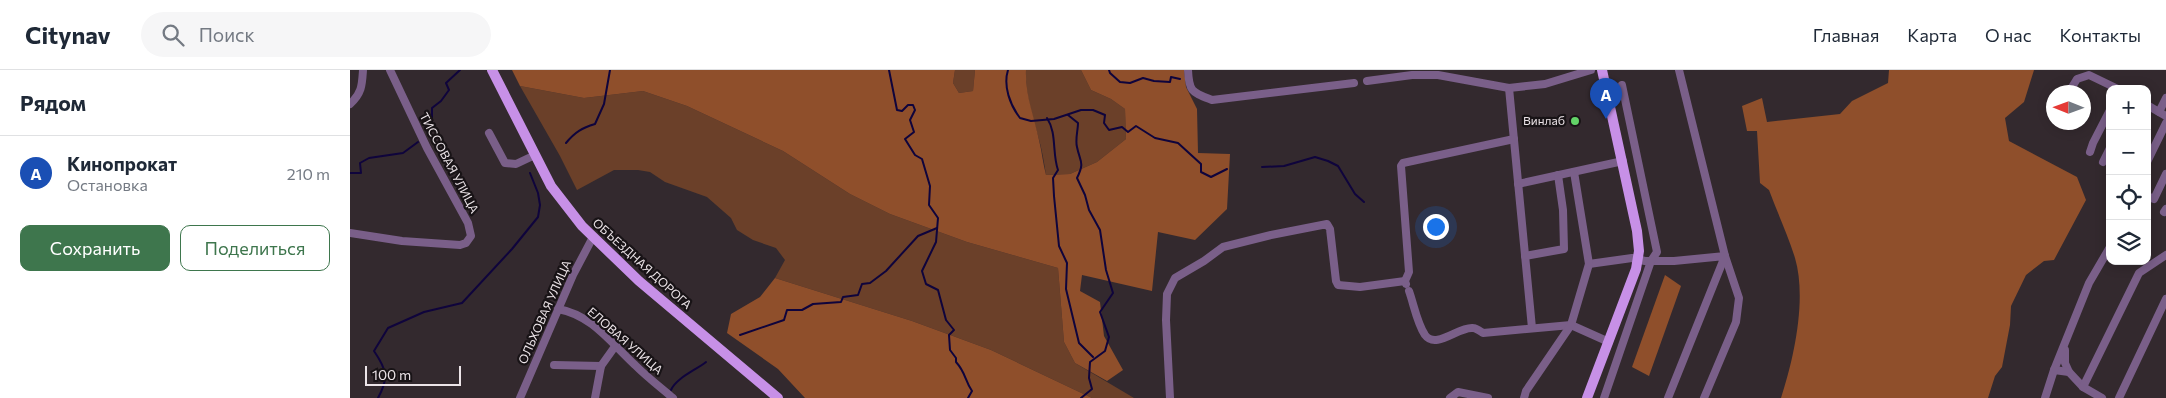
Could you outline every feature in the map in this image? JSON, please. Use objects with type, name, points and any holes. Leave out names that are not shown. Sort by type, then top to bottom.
[{"type":"main road","name":"ОБЪЕЗДНАЯ ДОРОГА","points":[[492,70],[551,186],[593,237],[639,281],[778,398]]},
{"type":"main road","points":[[1586,398],[1609,342],[1638,259],[1638,231],[1602,70]]},
{"type":"street","points":[[350,104],[358,97],[362,88],[362,70]]},
{"type":"street","name":"ТИССОВАЯ УЛИЦА","points":[[350,234],[402,241],[460,245],[466,243],[470,236],[468,223],[427,148],[390,70]]},
{"type":"street","points":[[1188,70],[1189,87],[1195,94],[1212,100],[1354,83]]},
{"type":"street","points":[[1367,81],[1412,75],[1438,75],[1509,88],[1545,84],[1590,70]]},
{"type":"street","points":[[1679,70],[1725,256],[1736,288],[1739,306],[1736,322],[1704,398]]},
{"type":"street","points":[[2074,85],[2077,79],[2089,75],[2110,85]]},
{"type":"street","points":[[1604,398],[1651,261],[1657,252],[1622,85]]},
{"type":"street","points":[[1509,88],[1532,328]]},
{"type":"street","points":[[2151,107],[2162,114],[2166,98]]},
{"type":"street","points":[[2090,152],[2106,118]]},
{"type":"street","points":[[2151,154],[2166,123]]},
{"type":"street","points":[[489,133],[505,163],[516,164],[535,155]]},
{"type":"street","points":[[1514,139],[1428,157],[1403,163],[1401,166],[1409,272],[1407,285],[1423,331],[1427,338],[1438,340],[1464,329],[1474,328],[1483,333],[1571,326],[1609,342]]},
{"type":"street","points":[[2103,162],[2106,156]]},
{"type":"street","points":[[1518,184],[1623,162]]},
{"type":"street","points":[[1524,398],[1526,391],[1571,326],[1589,264],[1574,172]]},
{"type":"street","points":[[2151,198],[2154,199],[2166,174]]},
{"type":"street","points":[[1525,256],[1564,249],[1563,210],[1558,175]]},
{"type":"street","points":[[1170,398],[1166,320],[1167,294],[1175,278],[1204,262],[1223,247],[1327,224],[1330,229],[1338,285],[1360,287],[1407,285]]},
{"type":"street","name":"ОЛЬХОВАЯ УЛИЦА","points":[[520,398],[558,309],[593,237]]},
{"type":"street","points":[[2045,398],[2054,370],[2092,277],[2106,254]]},
{"type":"street","points":[[2083,387],[2139,273],[2166,255]]},
{"type":"street","points":[[1589,264],[1626,258],[1674,262],[1725,256]]},
{"type":"street","points":[[1668,398],[1725,256]]},
{"type":"street","points":[[2119,398],[2166,299]]},
{"type":"street","name":"ЕЛОВАЯ УЛИЦА","points":[[558,309],[570,311],[586,318],[673,398]]},
{"type":"street","points":[[595,398],[601,366],[616,346]]},
{"type":"street","points":[[2065,346],[2065,363],[2069,372],[2083,387],[2102,398]]},
{"type":"street","points":[[554,365],[601,366]]},
{"type":"street","points":[[2054,370],[2069,372]]},
{"type":"street","points":[[1450,398],[1458,392],[1488,398]]},
{"type":"shaded area","points":[[512,70],[955,70],[953,83],[959,93],[973,91],[975,70],[1026,70],[1028,97],[1046,175],[1070,174],[1097,162],[1126,139],[1125,109],[1111,99],[1091,90],[1081,70],[1184,70],[1186,87],[1197,109],[1198,153],[1230,154],[1227,209],[1195,240],[1158,232],[1152,291],[1082,275],[1080,291],[1100,302],[1104,336],[1123,370],[1107,381],[1075,363],[1064,342],[1058,268],[967,242],[890,214],[850,194],[783,151],[687,106],[643,91],[584,98],[520,86]]},
{"type":"shaded area","points":[[955,70],[975,70],[973,91],[959,93],[953,83]]},
{"type":"shaded area","points":[[1026,70],[1081,70],[1091,90],[1111,99],[1125,109],[1126,139],[1097,162],[1070,174],[1046,175],[1041,146],[1031,112]]},
{"type":"shaded area","points":[[1889,70],[2034,70],[2024,102],[2005,118],[2009,141],[2077,177],[2086,200],[2054,260],[2044,261],[2026,275],[2011,306],[2010,325],[2002,367],[1995,376],[1988,398],[1781,398],[1797,328],[1800,292],[1798,274],[1792,249],[1769,190],[1760,183],[1757,131],[1747,131],[1742,106],[1762,98],[1767,122],[1840,114],[1852,101],[1888,83]]},
{"type":"shaded area","points":[[520,86],[584,98],[643,91],[687,106],[783,151],[850,194],[890,214],[967,242],[1058,268],[1064,342],[1075,363],[1134,398],[1092,398],[991,350],[912,321],[775,278],[785,260],[776,248],[753,240],[737,230],[731,218],[707,197],[665,182],[650,172],[614,170],[577,190]]},
{"type":"shaded area","points":[[1665,275],[1681,286],[1649,376],[1632,367]]},
{"type":"shaded area","points":[[775,278],[912,321],[991,350],[1092,398],[805,398],[778,369],[727,333],[731,314],[760,297]]},
{"type":"waterway","points":[[429,134],[432,127],[432,108],[441,101],[449,90],[446,83],[460,70]]},
{"type":"waterway","points":[[566,143],[579,131],[595,124],[604,104],[610,70]]},
{"type":"waterway","points":[[889,70],[897,110],[902,111],[908,105],[913,105],[915,110],[910,120],[914,132],[905,139],[915,155],[922,159],[930,186],[929,205],[938,218],[936,242],[922,271],[926,284],[938,290],[946,320],[954,330],[949,335],[950,350],[962,369],[972,391],[968,398]]},
{"type":"waterway","points":[[1008,70],[1006,82],[1008,95],[1020,118],[1031,121],[1054,119],[1081,110],[1093,110],[1105,115],[1104,123],[1109,130],[1122,127],[1128,132],[1136,126],[1155,138],[1178,143],[1201,164],[1201,172],[1211,177],[1227,169]]},
{"type":"waterway","points":[[1109,70],[1120,82],[1130,83],[1143,78],[1170,82],[1171,77],[1180,79]]},
{"type":"waterway","points":[[1068,115],[1078,123],[1076,144],[1081,165],[1077,178],[1085,195],[1089,210],[1100,230],[1106,270],[1113,293],[1100,312],[1109,337],[1105,351],[1090,362],[1089,378],[1092,389],[1081,398]]},
{"type":"waterway","points":[[1047,118],[1052,130],[1058,170],[1053,178],[1054,196],[1059,246],[1067,263],[1066,289],[1079,343],[1093,357]]},
{"type":"waterway","points":[[350,173],[361,173],[360,163],[369,158],[403,153],[418,142]]},
{"type":"waterway","points":[[1262,167],[1284,166],[1315,157],[1328,161],[1338,166],[1355,194],[1364,202]]},
{"type":"waterway","points":[[378,398],[384,385],[385,374],[382,364],[374,351],[388,328],[424,312],[462,303],[512,249],[538,217],[540,205],[538,193],[530,173]]},
{"type":"waterway","points":[[740,335],[784,320],[787,310],[802,310],[813,304],[841,302],[843,297],[858,295],[862,284],[870,283],[886,271],[918,236],[937,228]]},
{"type":"waterway","points":[[671,390],[677,382],[706,362]]},
{"type":"place","name":"Кинопрокат","points":[[1606,119]]},
{"type":"place","name":"Винлаб","points":[[1575,121]]}]
